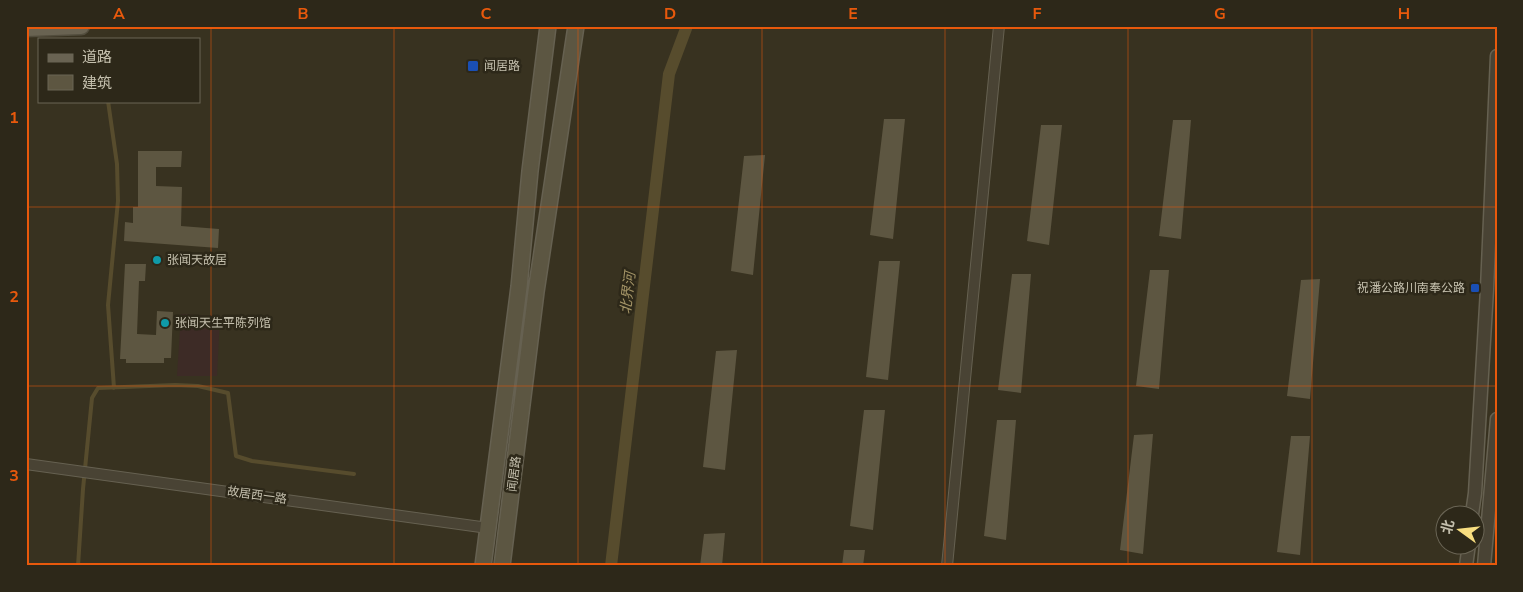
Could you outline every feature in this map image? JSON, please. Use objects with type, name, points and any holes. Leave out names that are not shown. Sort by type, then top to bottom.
[{"type":"main road","points":[[26,28],[81,26]]},
{"type":"main road","points":[[483,566],[519,287],[530,171],[548,26]]},
{"type":"main road","name":"闻居路","points":[[502,566],[536,292],[576,26]]},
{"type":"street","points":[[947,566],[999,26]]},
{"type":"street","points":[[1473,504],[1486,298],[1497,56]]},
{"type":"street","points":[[1484,566],[1494,481],[1497,419]]},
{"type":"street","name":"故居西一路","points":[[26,464],[488,528]]},
{"type":"shaded area","points":[[181,314],[220,316],[217,376],[177,376]]},
{"type":"building","points":[[884,119],[905,119],[893,239],[870,235]]},
{"type":"building","points":[[1173,120],[1191,120],[1181,239],[1159,236]]},
{"type":"building","points":[[1041,125],[1062,125],[1049,245],[1027,241]]},
{"type":"building","points":[[138,151],[182,151],[181,167],[156,167],[156,186],[182,187],[181,226],[219,229],[218,248],[124,241],[125,222],[133,223],[133,207],[138,207]]},
{"type":"building","points":[[765,155],[753,275],[731,271],[744,156]]},
{"type":"building","points":[[879,261],[900,261],[888,380],[866,377]]},
{"type":"building","name":"张闻天生平陈列馆","points":[[125,264],[146,264],[145,281],[139,281],[137,334],[156,335],[157,311],[173,312],[171,358],[164,358],[164,363],[126,363],[126,359],[120,359]]},
{"type":"building","points":[[1150,270],[1169,270],[1159,389],[1136,386]]},
{"type":"building","points":[[1012,274],[1031,274],[1021,393],[998,390]]},
{"type":"building","points":[[1320,279],[1310,399],[1287,396],[1301,280]]},
{"type":"building","points":[[737,350],[725,470],[703,467],[716,351]]},
{"type":"building","points":[[864,410],[885,410],[873,530],[850,526]]},
{"type":"building","points":[[997,420],[1016,420],[1006,540],[984,536]]},
{"type":"building","points":[[1153,434],[1143,554],[1120,550],[1134,435]]},
{"type":"building","points":[[1291,436],[1310,436],[1300,555],[1277,552]]},
{"type":"building","points":[[725,533],[722,566],[700,566],[704,534]]},
{"type":"building","points":[[844,550],[865,550],[863,566],[842,566]]},
{"type":"waterway","name":"北界河","points":[[611,566],[669,74],[687,26]]},
{"type":"waterway","points":[[108,102],[117,164],[118,201],[108,305],[114,388]]},
{"type":"waterway","points":[[78,566],[92,398],[98,388],[175,385],[198,386],[228,393],[236,456],[252,461],[354,474]]},
{"type":"place","name":"闻居路","points":[[473,66]]},
{"type":"place","name":"张闻天故居","points":[[157,260]]},
{"type":"place","name":"祝潘公路川南奉公路","points":[[1475,288]]},
{"type":"place","name":"张闻天生平陈列馆","points":[[165,323]]}]
